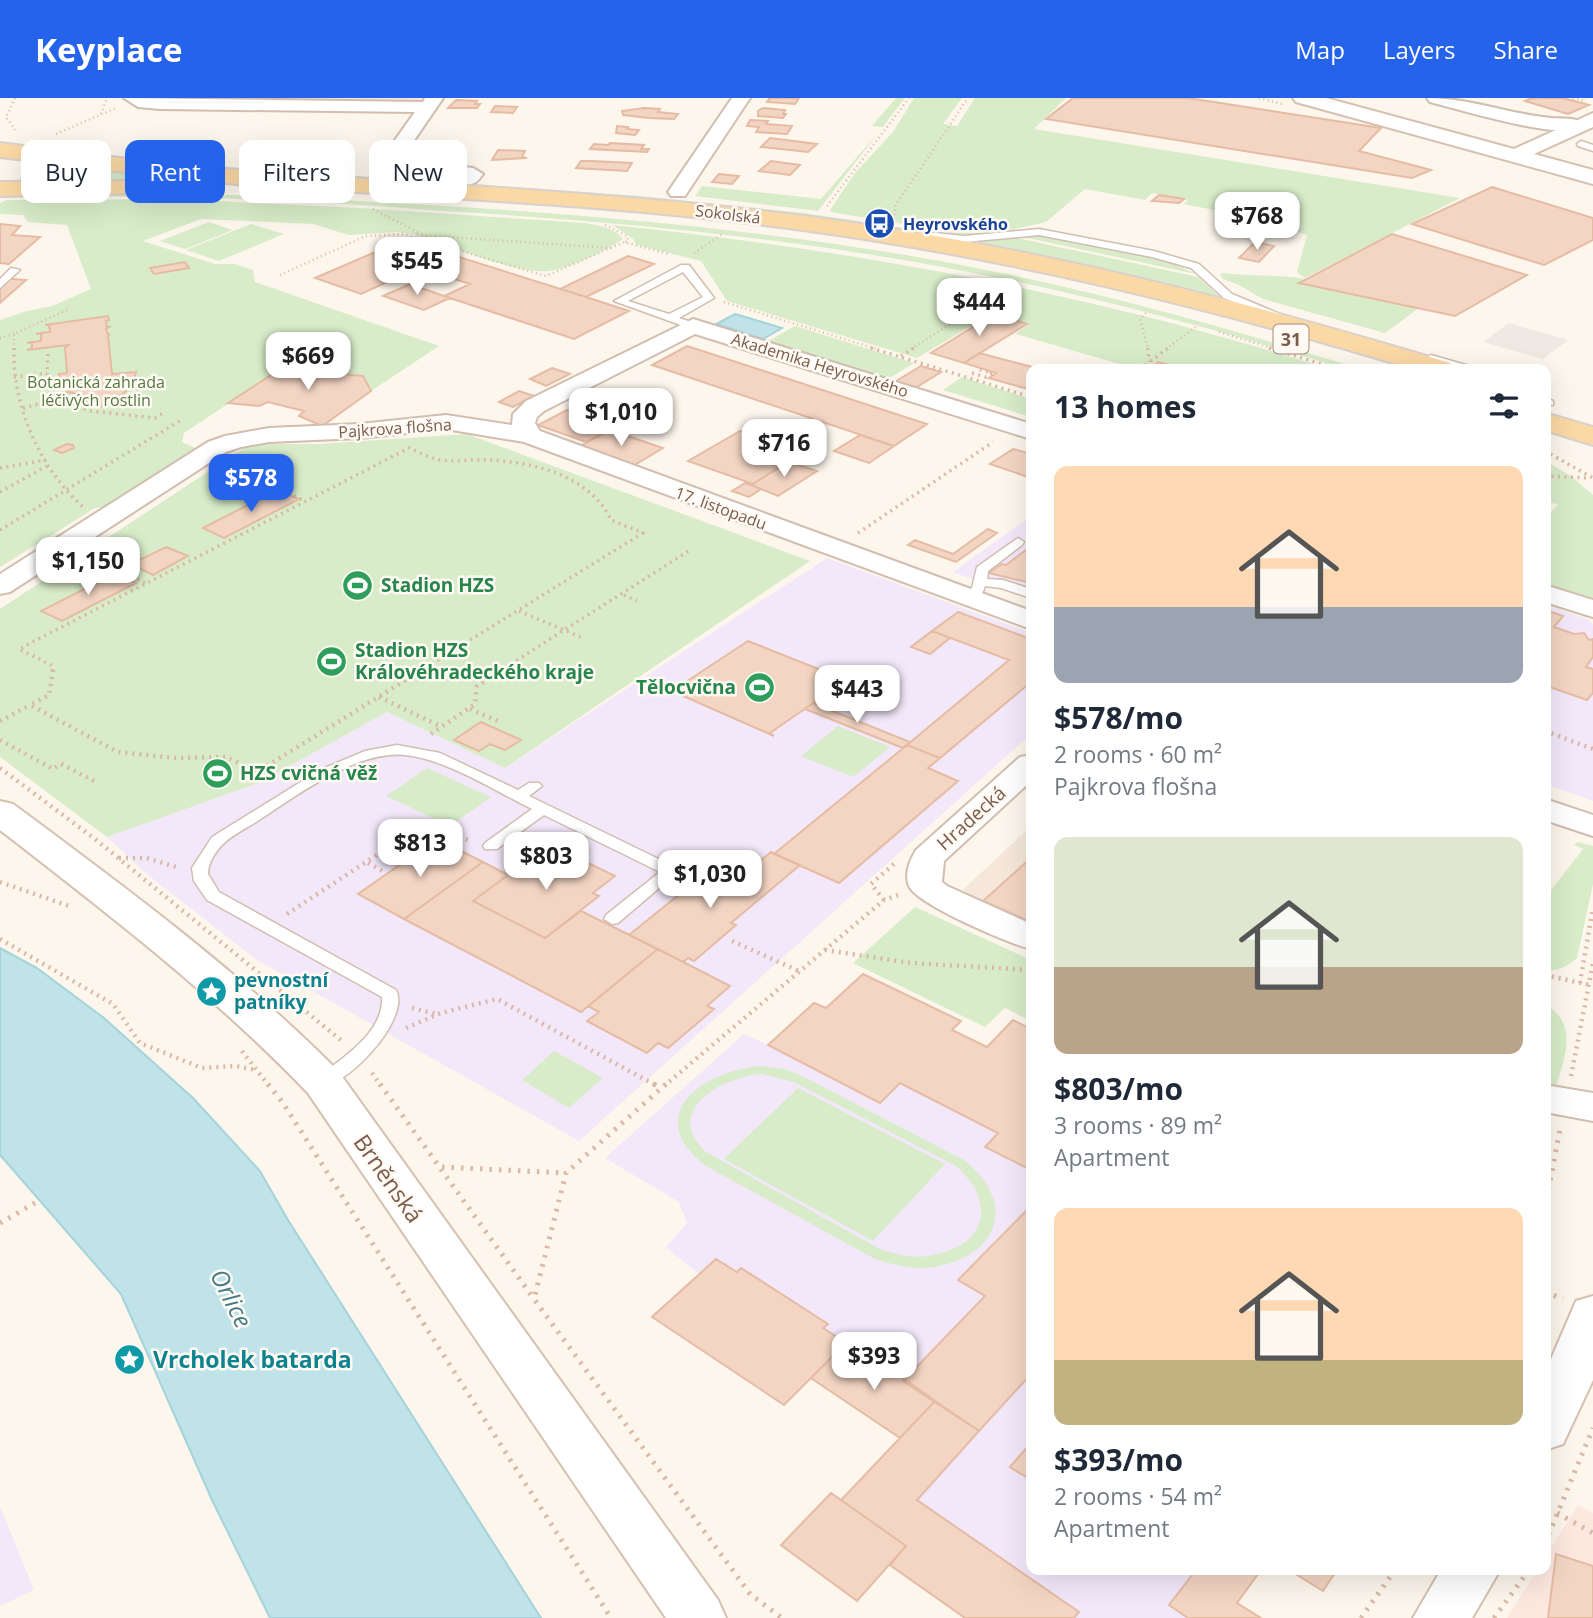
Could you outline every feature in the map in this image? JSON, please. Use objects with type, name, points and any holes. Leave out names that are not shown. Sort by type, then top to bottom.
[{"type":"main road","name":"Sokolská","points":[[0,150],[246,178],[624,203],[791,221],[918,240],[1026,260],[1186,295],[1308,328],[1424,364]]},
{"type":"main road","name":"Sokolská","points":[[0,188],[277,191],[578,210],[756,228],[949,257],[1078,284],[1244,325],[1371,364]]},
{"type":"main road","points":[[1551,408],[1593,416]]},
{"type":"main road","points":[[1551,410],[1593,436]]},
{"type":"street","points":[[678,192],[741,98]]},
{"type":"street","points":[[1303,98],[1593,170]]},
{"type":"street","points":[[1334,98],[1365,114]]},
{"type":"street","points":[[1437,98],[1524,121],[1586,130]]},
{"type":"street","points":[[134,99],[160,104],[431,102]]},
{"type":"street","points":[[431,102],[388,164],[408,169],[473,174],[469,179]]},
{"type":"street","points":[[1517,153],[1586,130]]},
{"type":"street","points":[[1517,153],[1593,177]]},
{"type":"street","points":[[531,436],[523,423],[525,414],[535,406],[693,326]]},
{"type":"street","name":"Akademika Heyrovského","points":[[693,326],[1023,429]]},
{"type":"street","name":"Pajkrova flošna","points":[[0,586],[217,447],[256,437],[348,432],[447,422],[484,426],[531,436]]},
{"type":"street","name":"17. listopadu","points":[[531,436],[834,549],[974,590],[1026,618]]},
{"type":"street","points":[[1551,595],[1593,609]]},
{"type":"street","name":"Hradecká","points":[[925,885],[924,871],[928,857],[1026,769]]},
{"type":"street","name":"Brněnská","points":[[0,811],[167,940],[283,1039],[323,1082],[698,1618]]},
{"type":"street","points":[[1551,811],[1593,826]]},
{"type":"street","points":[[925,885],[947,901],[1026,936]]},
{"type":"street","points":[[1551,1416],[1577,1359],[1593,1315]]},
{"type":"street","points":[[1441,1618],[1469,1575]]},
{"type":"lane","points":[[1586,130],[1593,148]]},
{"type":"lane","points":[[670,318],[709,298],[686,263],[619,301],[693,326]]},
{"type":"lane","points":[[0,285],[15,270]]},
{"type":"lane","points":[[1349,341],[1390,346],[1452,364]]},
{"type":"lane","points":[[974,590],[982,570],[1018,542]]},
{"type":"lane","points":[[974,590],[1003,584],[1026,592]]},
{"type":"lane","points":[[323,1082],[371,1042],[390,1013],[393,1003],[390,994],[213,896],[201,883],[199,874],[205,856],[218,840],[342,763],[366,754],[405,750],[435,756],[671,871],[612,919]]},
{"type":"lane","points":[[518,797],[534,786]]},
{"type":"lane","points":[[491,846],[542,809]]},
{"type":"path","points":[[15,98],[6,117],[9,125],[17,131]]},
{"type":"path","points":[[101,114],[107,98]]},
{"type":"path","points":[[824,214],[831,198],[909,98]]},
{"type":"path","points":[[895,225],[895,206],[968,98]]},
{"type":"path","points":[[1259,98],[1272,102],[1279,98]]},
{"type":"path","points":[[48,138],[134,99]]},
{"type":"path","points":[[383,208],[369,207],[422,234]]},
{"type":"path","points":[[413,236],[546,276],[628,241],[627,236],[598,222],[621,225]]},
{"type":"path","points":[[280,275],[366,236],[422,234],[612,248]]},
{"type":"path","points":[[624,242],[686,263],[721,235],[709,234]]},
{"type":"path","points":[[900,357],[1013,284],[1003,282]]},
{"type":"path","points":[[709,298],[1026,395]]},
{"type":"path","points":[[0,338],[67,310]]},
{"type":"path","points":[[1133,310],[1148,313],[1140,318],[1140,327],[1148,343],[1149,362]]},
{"type":"path","points":[[1189,324],[1322,364]]},
{"type":"path","points":[[1146,364],[1197,326]]},
{"type":"path","points":[[14,334],[15,377],[23,408],[49,465],[65,491],[85,509]]},
{"type":"path","points":[[48,354],[47,373],[54,400]]},
{"type":"path","points":[[972,373],[986,377],[992,373],[978,369]]},
{"type":"path","points":[[15,377],[47,373]]},
{"type":"path","points":[[23,408],[54,400],[65,406],[98,413],[135,414],[155,418],[163,414]]},
{"type":"path","points":[[0,530],[183,419]]},
{"type":"path","points":[[834,549],[1023,429]]},
{"type":"path","points":[[0,721],[30,705],[49,695],[53,666],[19,649],[408,448],[441,460],[494,460],[543,468],[572,479],[592,494],[609,513],[611,520],[643,533],[257,772],[228,757],[175,758],[118,752],[30,705]]},
{"type":"path","points":[[1551,455],[1593,479]]},
{"type":"path","points":[[0,468],[46,460]]},
{"type":"path","points":[[1567,464],[1586,477]]},
{"type":"path","points":[[0,492],[49,465]]},
{"type":"path","points":[[1551,476],[1593,479]]},
{"type":"path","points":[[276,488],[306,501]]},
{"type":"path","points":[[431,733],[475,704],[477,686],[690,550]]},
{"type":"path","points":[[114,568],[146,584]]},
{"type":"path","points":[[623,595],[637,601]]},
{"type":"path","points":[[519,610],[583,638]]},
{"type":"path","points":[[379,697],[441,726]]},
{"type":"path","points":[[469,709],[500,722]]},
{"type":"path","points":[[1551,733],[1593,748]]},
{"type":"path","points":[[0,740],[53,769],[61,764],[98,783]]},
{"type":"path","points":[[284,916],[427,822],[468,840]]},
{"type":"path","points":[[118,858],[147,858],[199,874]]},
{"type":"path","points":[[368,863],[384,872]]},
{"type":"path","points":[[0,881],[72,907]]},
{"type":"path","points":[[534,1299],[566,1172],[884,900],[925,885]]},
{"type":"path","points":[[51,891],[82,915]]},
{"type":"path","points":[[1580,983],[1593,907]]},
{"type":"path","points":[[0,939],[113,1004],[140,1043],[202,1068],[235,1066],[323,1082]]},
{"type":"path","points":[[732,941],[799,971]]},
{"type":"path","points":[[825,950],[911,963],[1026,970]]},
{"type":"path","points":[[1551,1180],[1593,963]]},
{"type":"path","points":[[1551,976],[1590,985]]},
{"type":"path","points":[[371,1042],[438,1015],[497,999],[661,1088]]},
{"type":"path","points":[[393,1003],[438,1015]]},
{"type":"path","points":[[233,1040],[283,1103],[611,1618]]},
{"type":"path","points":[[358,1054],[750,1594],[782,1618]]},
{"type":"path","points":[[441,1167],[566,1172]]},
{"type":"path","points":[[0,1223],[35,1203]]},
{"type":"path","points":[[1551,1528],[1593,1428]]},
{"type":"path","points":[[1557,1513],[1593,1533]]},
{"type":"path","points":[[1361,1618],[1391,1575]]},
{"type":"path","points":[[1494,1618],[1525,1575]]},
{"type":"shaded area","points":[[144,98],[425,98],[410,103]]},
{"type":"shaded area","points":[[1509,323],[1568,340],[1543,359],[1483,342]]},
{"type":"shaded area","points":[[1026,520],[1026,598],[953,572]]},
{"type":"shaded area","points":[[827,558],[1026,631],[1026,739],[579,1141],[257,960],[148,875],[107,837],[259,783],[387,712],[505,768]]},
{"type":"shaded area","points":[[1551,607],[1588,619],[1593,625],[1593,801],[1551,786]]},
{"type":"shaded area","points":[[1026,831],[1026,930],[955,897]]},
{"type":"shaded area","points":[[863,974],[961,1021],[953,1030],[987,1047],[1013,1020],[1026,1026],[1026,1575],[1258,1575],[1237,1603],[1261,1618],[965,1618],[889,1565],[857,1601],[781,1545],[831,1493],[841,1500],[900,1438],[811,1378],[784,1405],[652,1317],[699,1274],[666,1247],[687,1223],[679,1202],[605,1158],[744,1034],[768,1045],[814,1003],[826,1008]]},
{"type":"shaded area","points":[[1578,1505],[1593,1513],[1593,1618],[1507,1618],[1534,1575],[1551,1575],[1551,1548]]},
{"type":"shaded area","points":[[0,1506],[34,1590],[0,1606]]},
{"type":"green space","points":[[896,98],[905,98],[883,127],[872,126]]},
{"type":"green space","points":[[914,98],[962,98],[943,124],[957,126],[975,98],[1066,98],[1034,129],[1460,198],[1305,278],[1297,272],[1307,235],[1259,219],[1184,204],[1188,200],[1152,193],[1145,200],[1085,189],[1046,222],[1001,232],[921,227],[831,212],[855,173],[893,132]]},
{"type":"green space","points":[[880,131],[818,211],[695,196],[702,186],[821,199]]},
{"type":"green space","points":[[225,167],[239,168],[239,172],[225,171]]},
{"type":"green space","points":[[111,168],[125,170],[125,183],[111,183]]},
{"type":"green space","points":[[355,176],[369,177],[369,182],[355,181]]},
{"type":"green space","points":[[467,184],[640,196],[804,213],[932,232],[989,233],[945,235],[858,222],[467,190]]},
{"type":"green space","points":[[111,192],[125,193],[125,197],[111,197]]},
{"type":"green space","points":[[225,195],[239,195],[239,199],[225,199]]},
{"type":"green space","name":"Botanická zahrada léčivých rostlin","points":[[111,199],[125,199],[125,203],[225,201],[359,208],[584,223],[611,230],[623,239],[587,258],[549,271],[500,264],[413,234],[398,232],[349,235],[313,224],[201,219],[143,241],[215,264],[235,264],[253,270],[255,282],[439,346],[371,391],[362,377],[330,373],[316,366],[279,370],[184,433],[182,442],[200,450],[112,506],[95,508],[0,567],[0,320],[52,306],[91,289],[67,225],[28,222],[23,215],[0,214],[0,203],[21,200],[21,203],[111,203]]},
{"type":"green space","points":[[355,200],[628,220],[873,250],[1043,282],[1203,322],[1344,364],[1329,364],[1194,325],[1041,287],[876,255],[691,231],[321,203],[355,203]]},
{"type":"green space","points":[[209,222],[233,230],[185,249],[160,241]]},
{"type":"green space","points":[[251,224],[284,234],[219,261],[186,250]]},
{"type":"green space","points":[[612,225],[794,248],[975,278],[1153,318],[1313,364],[1168,364],[1157,361],[1152,364],[1119,364],[1016,334],[1029,324],[993,313],[917,358],[727,301],[701,261],[637,245],[632,238]]},
{"type":"green space","points":[[1045,236],[1163,259],[1196,274],[1023,237]]},
{"type":"green space","points":[[1017,238],[1198,277],[1220,297],[968,243]]},
{"type":"green space","points":[[1220,274],[1305,279],[1300,282],[1419,308],[1385,333],[1263,299],[1223,279]]},
{"type":"green space","points":[[795,326],[914,363],[885,381],[765,343]]},
{"type":"green space","points":[[962,377],[1026,397],[1026,415],[943,390]]},
{"type":"green space","name":"Stadion HZS Královéhradeckého kraje","points":[[467,434],[810,561],[505,768],[387,712],[259,783],[107,837],[0,757],[0,609],[250,444],[319,444]]},
{"type":"green space","points":[[1551,464],[1571,476],[1593,495],[1593,598],[1551,585],[1551,512],[1558,505],[1551,502]]},
{"type":"green space","points":[[838,726],[890,747],[853,777],[801,756]]},
{"type":"green space","points":[[427,768],[491,797],[450,826],[386,796]]},
{"type":"green space","points":[[1578,842],[1593,846],[1593,884],[1577,958],[1562,968],[1551,970],[1551,890],[1583,849],[1574,845]]},
{"type":"green space","points":[[915,907],[1026,958],[1026,1018],[1005,1008],[985,1027],[853,963]]},
{"type":"green space","points":[[1551,1008],[1563,1022],[1566,1032],[1565,1054],[1555,1090],[1551,1090]]},
{"type":"green space","points":[[554,1051],[603,1078],[569,1108],[522,1080]]},
{"type":"green space","points":[[759,1066],[785,1069],[964,1160],[981,1176],[991,1193],[995,1210],[994,1226],[986,1240],[974,1252],[956,1261],[934,1267],[890,1263],[875,1259],[706,1166],[687,1148],[679,1130],[679,1114],[686,1099],[700,1087],[737,1070]],"holes":[[[761,1074],[794,1082],[956,1166],[969,1179],[977,1193],[981,1207],[975,1232],[951,1250],[933,1255],[906,1256],[880,1249],[706,1152],[694,1137],[690,1123],[693,1110],[715,1089]]]},
{"type":"green space","points":[[798,1088],[945,1164],[873,1241],[724,1159]]},
{"type":"water","points":[[735,314],[782,328],[763,339],[716,324]]},
{"type":"water","name":"Orlice","points":[[0,948],[37,968],[104,1018],[193,1098],[260,1171],[288,1220],[541,1618],[270,1618],[212,1500],[121,1294],[0,1155]]},
{"type":"building","points":[[770,98],[799,98],[795,104],[767,102]]},
{"type":"building","points":[[1073,98],[1188,98],[1381,128],[1359,151],[1431,170],[1412,178],[1046,119]]},
{"type":"building","points":[[1532,98],[1563,98],[1589,105],[1568,114],[1525,101]]},
{"type":"building","points":[[456,100],[477,101],[475,104],[480,104],[477,108],[448,108]]},
{"type":"building","points":[[495,106],[517,107],[513,113],[491,112]]},
{"type":"building","points":[[644,108],[678,114],[674,119],[649,118],[623,115],[622,111]]},
{"type":"building","points":[[763,108],[785,110],[783,114],[786,114],[783,118],[758,116],[758,111]]},
{"type":"building","points":[[750,120],[792,126],[787,134],[756,132],[759,127],[747,126]]},
{"type":"building","points":[[617,126],[639,130],[635,135],[616,133]]},
{"type":"building","points":[[770,138],[817,144],[808,152],[761,147]]},
{"type":"building","points":[[594,144],[644,145],[641,149],[649,149],[647,152],[590,149]]},
{"type":"building","points":[[498,150],[525,151],[522,157],[527,158],[492,160]]},
{"type":"building","points":[[581,161],[632,163],[627,171],[576,168]]},
{"type":"building","points":[[771,161],[800,165],[790,175],[759,171]]},
{"type":"building","points":[[719,174],[739,176],[732,184],[712,182]]},
{"type":"building","points":[[1492,187],[1593,218],[1593,240],[1544,265],[1412,224]]},
{"type":"building","points":[[1159,195],[1184,199],[1179,203],[1152,201]]},
{"type":"building","points":[[0,224],[20,226],[12,235],[40,237],[9,264],[0,263]]},
{"type":"building","points":[[1392,234],[1527,275],[1455,316],[1299,283]]},
{"type":"building","points":[[1255,242],[1274,246],[1259,262],[1239,258]]},
{"type":"building","points":[[380,250],[425,265],[361,294],[315,278]]},
{"type":"building","points":[[440,251],[629,311],[574,339],[444,296],[470,284],[419,268],[425,265],[415,262]]},
{"type":"building","points":[[628,256],[654,264],[586,297],[560,289]]},
{"type":"building","points":[[185,262],[189,268],[154,274],[150,268]]},
{"type":"building","points":[[0,278],[26,280],[0,303]]},
{"type":"building","points":[[410,284],[450,298],[424,310],[383,296]]},
{"type":"building","points":[[994,314],[1027,324],[964,363],[931,353]]},
{"type":"building","points":[[108,316],[109,320],[106,321],[109,327],[106,329],[112,374],[136,372],[132,385],[119,398],[103,407],[77,397],[82,395],[67,392],[72,390],[69,383],[63,385],[59,374],[67,373],[65,348],[68,345],[27,350],[32,349],[32,342],[41,341],[41,333],[50,332],[49,325],[45,325]]},
{"type":"building","points":[[687,346],[927,424],[894,446],[652,365]]},
{"type":"building","points":[[979,353],[1026,365],[1026,389],[989,378],[996,373],[964,363]]},
{"type":"building","points":[[316,366],[330,373],[363,376],[371,391],[322,426],[299,416],[304,411],[268,402],[259,406],[228,403],[279,370]]},
{"type":"building","points":[[921,366],[941,372],[912,390],[893,383]]},
{"type":"building","points":[[552,368],[570,374],[546,386],[530,379]]},
{"type":"building","points":[[519,391],[534,396],[513,407],[499,402]]},
{"type":"building","points":[[567,410],[616,427],[586,442],[538,425]]},
{"type":"building","points":[[610,430],[663,448],[633,466],[578,447]]},
{"type":"building","points":[[740,431],[803,452],[753,484],[688,461]]},
{"type":"building","points":[[860,435],[894,446],[869,463],[834,451]]},
{"type":"building","points":[[67,444],[73,445],[74,448],[62,453],[54,450]]},
{"type":"building","points":[[1013,449],[1026,453],[1026,476],[990,464]]},
{"type":"building","points":[[788,462],[817,471],[778,496],[751,485]]},
{"type":"building","points":[[745,483],[761,489],[749,497],[732,491]]},
{"type":"building","points":[[277,490],[299,499],[224,538],[203,528]]},
{"type":"building","points":[[988,529],[997,533],[956,562],[908,545],[915,540],[953,554]]},
{"type":"building","points":[[166,547],[188,556],[153,575],[131,564]]},
{"type":"building","points":[[1026,550],[1026,582],[989,573],[1002,564],[1006,565]]},
{"type":"building","points":[[114,574],[136,583],[62,621],[41,611]]},
{"type":"building","points":[[958,612],[1026,637],[1026,686],[940,758],[907,745],[1009,660],[932,631]]},
{"type":"building","points":[[1551,612],[1563,616],[1554,627],[1574,634],[1584,633],[1589,640],[1593,639],[1593,657],[1586,667],[1593,669],[1593,693],[1587,700],[1551,687]]},
{"type":"building","points":[[932,631],[950,638],[930,654],[911,647]]},
{"type":"building","name":"Tělocvična","points":[[748,641],[851,682],[845,681],[770,733],[774,736],[672,691]]},
{"type":"building","points":[[813,703],[910,742],[903,748],[805,709]]},
{"type":"building","points":[[481,722],[521,740],[505,750],[490,744],[479,751],[454,740]]},
{"type":"building","points":[[907,745],[940,758],[928,768],[958,781],[839,883],[774,854]]},
{"type":"building","points":[[437,839],[483,862],[404,919],[358,894]]},
{"type":"building","points":[[555,847],[615,876],[593,893],[599,896],[545,938],[473,901],[527,861],[533,863]]},
{"type":"building","points":[[771,852],[800,865],[731,923],[736,925],[694,961],[688,958],[683,962],[629,935],[706,873],[731,885]]},
{"type":"building","points":[[483,862],[508,875],[473,901],[545,938],[581,911],[658,949],[581,1012],[404,919]]},
{"type":"building","points":[[1026,862],[1026,920],[983,901]]},
{"type":"building","points":[[658,949],[730,986],[707,1006],[714,1009],[668,1048],[658,1043],[647,1053],[587,1021],[599,1012],[588,1006]]},
{"type":"building","points":[[863,974],[961,1021],[952,1030],[987,1047],[1013,1020],[1026,1026],[1026,1168],[985,1147],[998,1133],[900,1083],[880,1103],[768,1045],[814,1003],[826,1008]]},
{"type":"building","points":[[1026,1211],[1026,1379],[979,1431],[903,1381],[985,1296],[958,1280]]},
{"type":"building","points":[[716,1259],[737,1272],[741,1268],[828,1324],[823,1328],[846,1343],[784,1405],[652,1317]]},
{"type":"building","points":[[843,1346],[890,1378],[896,1373],[935,1401],[900,1438],[811,1378]]},
{"type":"building","points":[[935,1401],[979,1431],[917,1500],[1079,1612],[1074,1618],[965,1618],[890,1565],[906,1546],[841,1500]]},
{"type":"building","points":[[1026,1449],[1026,1477],[1010,1467]]},
{"type":"building","points":[[831,1493],[906,1546],[857,1601],[781,1545]]},
{"type":"building","points":[[1556,1554],[1593,1566],[1593,1618],[1548,1618]]},
{"type":"building","points":[[1192,1575],[1257,1575],[1237,1603],[1261,1618],[1188,1618],[1169,1605]]},
{"type":"building","points":[[1297,1575],[1334,1575],[1323,1591]]},
{"type":"place","name":"Heyrovského","points":[[880,224]]},
{"type":"place","name":"Stadion HZS","points":[[358,585]]},
{"type":"place","name":"Stadion HZS Královéhradeckého kraje","points":[[332,661]]},
{"type":"place","name":"Tělocvična","points":[[759,687]]},
{"type":"place","name":"HZS cvičná věž","points":[[217,773]]},
{"type":"place","name":"pevnostní patníky","points":[[211,991]]},
{"type":"place","name":"Vrcholek batarda","points":[[130,1359]]}]
